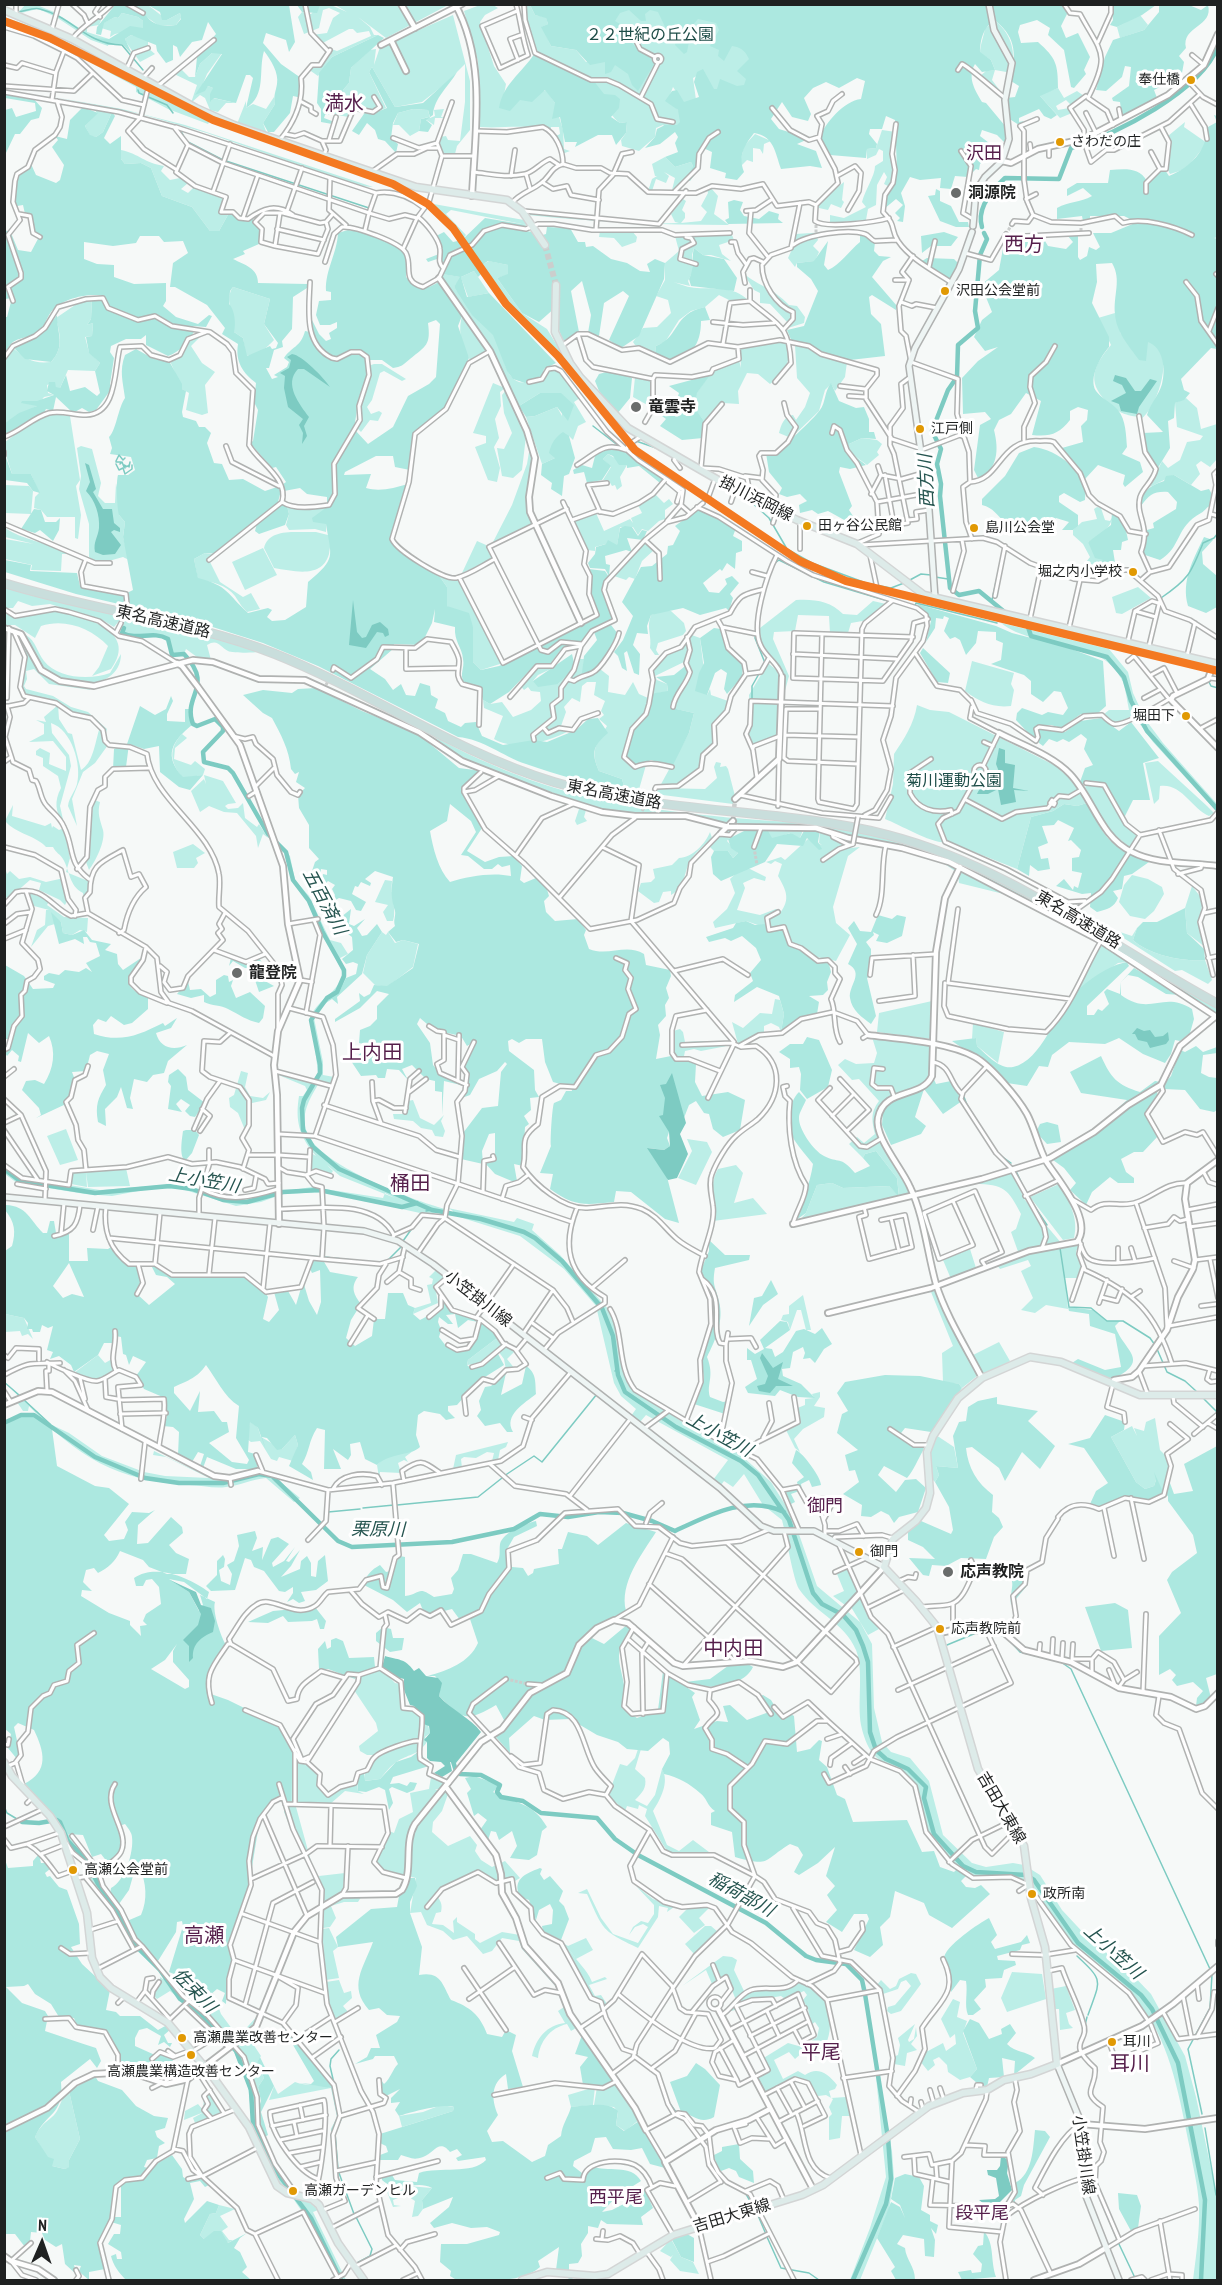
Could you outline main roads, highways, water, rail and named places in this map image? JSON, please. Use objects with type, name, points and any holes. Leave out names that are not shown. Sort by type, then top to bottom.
[{"type":"highway","name":"東名高速道路","points":[[4,581],[196,624],[258,643],[325,672],[468,745],[557,779],[641,797],[838,820],[887,830],[933,844],[982,863],[1042,894],[1218,1000]]},
{"type":"highway","name":"東名高速道路","points":[[4,581],[196,628],[256,647],[323,676],[467,749],[556,783],[640,801],[837,825],[886,834],[932,848],[980,867],[1040,897],[1218,1004]]},
{"type":"main road","points":[[935,598],[933,541],[909,378],[911,357],[952,283],[965,253],[972,225],[976,191],[985,177],[1002,161],[1009,139],[1005,98],[1012,63],[994,30],[989,4]]},
{"type":"main road","points":[[4,10],[16,13],[72,39],[150,83],[234,125],[432,191],[501,199],[523,212],[545,245]]},
{"type":"main road","name":"掛川浜岡線","points":[[556,285],[554,325],[561,347],[580,377],[615,416],[641,436],[676,457],[700,468],[751,498],[858,545],[924,595],[1216,663]]},
{"type":"main road","name":"小笠掛川線","points":[[4,1197],[324,1227],[393,1237],[449,1276],[544,1350],[738,1503],[768,1530],[825,1533],[835,1542],[884,1567]]},
{"type":"main road","points":[[884,1567],[893,1539],[916,1521],[926,1509],[930,1493],[928,1445],[942,1419],[958,1398],[982,1378],[1030,1357],[1061,1362],[1132,1393],[1148,1396],[1218,1395]]},
{"type":"main road","name":"吉田大東線","points":[[522,2280],[548,2272],[595,2276],[608,2274],[673,2235],[813,2189],[831,2179],[891,2134],[921,2108],[987,2090],[1014,2078],[1057,2064],[1045,1954],[1029,1886],[1024,1846],[978,1769],[938,1630],[922,1607],[884,1567]]},
{"type":"main road","points":[[6,1765],[29,1800],[43,1809],[61,1833],[70,1853],[72,1871],[90,1930],[96,1970],[104,1982],[168,2020],[236,2109],[259,2148],[273,2179],[287,2193],[312,2199],[322,2210],[364,2280]]},
{"type":"main road","name":"小笠掛川線","points":[[1057,2064],[1081,2124],[1086,2196],[1119,2280]]},
{"type":"waterway","points":[[16,12],[40,9],[62,18],[98,40],[122,45],[143,70]]},
{"type":"waterway","name":"西方川","points":[[982,227],[983,206],[990,194],[1005,178],[1059,179],[1071,148],[1133,122],[1176,95],[1209,63],[1218,46]]},
{"type":"waterway","points":[[138,90],[139,93],[167,105],[173,113]]},
{"type":"waterway","points":[[181,131],[184,137]]},
{"type":"waterway","points":[[186,141],[223,160],[369,208]]},
{"type":"waterway","name":"西方川","points":[[984,233],[987,239],[980,255],[975,311],[978,328],[958,345],[957,377],[948,390],[932,431],[941,449],[937,464],[941,484],[940,496],[950,588],[959,595],[979,591],[1007,614]]},
{"type":"waterway","points":[[593,426],[620,447]]},
{"type":"waterway","points":[[636,441],[659,449]]},
{"type":"waterway","points":[[116,461],[119,455],[123,460],[125,458]]},
{"type":"waterway","points":[[116,462],[121,462],[120,464],[122,462],[124,467],[125,468],[125,467],[126,466],[124,465],[124,467],[125,467],[126,467],[129,465],[129,467],[130,462]]},
{"type":"waterway","points":[[116,464],[119,470],[123,468],[125,474],[132,469],[132,465]]},
{"type":"waterway","points":[[750,501],[769,518],[787,549],[812,563],[866,583],[891,588],[904,583]]},
{"type":"waterway","points":[[1161,598],[1178,586],[1188,575],[1203,543],[1214,538],[1218,533]]},
{"type":"waterway","points":[[992,600],[1002,555]]},
{"type":"waterway","points":[[775,563],[779,560],[824,582],[888,601]]},
{"type":"waterway","points":[[908,581],[921,574],[931,575]]},
{"type":"waterway","points":[[935,577],[948,579]]},
{"type":"waterway","points":[[916,598],[918,593]]},
{"type":"waterway","points":[[1150,635],[1158,600]]},
{"type":"waterway","points":[[915,606],[916,603],[997,623]]},
{"type":"waterway","name":"西方川","points":[[1028,627],[1031,636],[1107,657],[1124,677],[1131,701],[1147,731],[1218,810]]},
{"type":"waterway","name":"上小笠川","points":[[124,628],[122,633],[128,635],[156,635],[168,639],[172,655],[184,654],[193,665],[198,683],[191,705],[193,724],[197,726],[215,719],[223,727],[223,731],[203,752],[204,762],[228,768],[233,773],[268,834],[286,852],[293,880],[309,901],[322,931],[344,970],[344,976],[337,992],[327,998],[311,1020],[320,1073],[304,1100],[302,1108],[303,1130],[313,1147],[339,1169],[432,1210],[481,1219],[524,1232],[535,1238],[562,1261],[602,1308],[613,1336],[618,1375],[625,1392],[676,1427],[741,1461],[758,1475],[789,1520],[813,1593],[822,1604],[843,1615],[856,1630],[868,1662],[870,1732],[876,1750],[886,1759],[908,1769],[926,1787],[924,1798],[934,1834],[963,1866],[976,1872],[1026,1875],[1034,1880],[1078,1943],[1141,1995],[1152,2009],[1178,2063],[1205,2200],[1201,2280]]},
{"type":"waterway","points":[[756,628],[755,638],[765,663]]},
{"type":"waterway","points":[[1150,651],[1209,668],[1209,671]]},
{"type":"waterway","points":[[752,699],[752,686],[760,672]]},
{"type":"waterway","points":[[1209,682],[1211,686],[1218,688]]},
{"type":"waterway","points":[[752,703],[769,703]]},
{"type":"waterway","points":[[964,1097],[997,1153],[1011,1163]]},
{"type":"waterway","name":"上小笠川","points":[[4,1169],[20,1181],[95,1193],[170,1186],[192,1189],[223,1200],[247,1202],[283,1192],[319,1190],[402,1207],[417,1203]]},
{"type":"waterway","points":[[1016,1171],[1022,1184]]},
{"type":"waterway","points":[[1029,1198],[1047,1225]]},
{"type":"waterway","points":[[281,1200],[281,1206]]},
{"type":"waterway","name":"上小笠川","points":[[426,1211],[432,1210]]},
{"type":"waterway","points":[[403,1241],[413,1227]]},
{"type":"waterway","points":[[389,1259],[401,1247]]},
{"type":"waterway","points":[[1060,1248],[1069,1307],[1091,1308],[1107,1321],[1123,1321],[1150,1338],[1155,1345]]},
{"type":"waterway","points":[[310,1256],[321,1257]]},
{"type":"waterway","points":[[324,1257],[352,1260]]},
{"type":"waterway","points":[[1157,1349],[1167,1372],[1185,1381],[1196,1391]]},
{"type":"waterway","points":[[4,1382],[19,1395]]},
{"type":"waterway","points":[[504,1476],[534,1456],[542,1462],[597,1394]]},
{"type":"waterway","points":[[23,1399],[50,1424]]},
{"type":"waterway","points":[[1204,1399],[1218,1413]]},
{"type":"waterway","name":"栗原川","points":[[4,1423],[21,1415],[34,1415],[95,1457],[145,1478],[179,1483],[223,1483],[259,1474],[272,1476],[338,1541],[352,1547],[452,1542],[514,1529],[540,1514],[568,1517],[599,1512],[623,1513],[652,1521],[675,1531],[715,1513],[743,1506],[757,1505],[784,1512]]},
{"type":"waterway","points":[[397,1505],[478,1497],[502,1478]]},
{"type":"waterway","points":[[363,1508],[394,1505]]},
{"type":"waterway","points":[[328,1512],[360,1509]]},
{"type":"waterway","points":[[947,1645],[976,1633]]},
{"type":"waterway","points":[[990,1633],[1004,1636]]},
{"type":"waterway","points":[[1008,1639],[1020,1652],[1057,1661]]},
{"type":"waterway","points":[[1061,1662],[1071,1669],[1210,1969]]},
{"type":"waterway","name":"稲荷部川","points":[[452,1758],[456,1771],[460,1774],[481,1775],[500,1785],[497,1792],[501,1797],[523,1801],[541,1813],[597,1818],[615,1839],[638,1855],[766,1923],[806,1956],[816,1960],[846,1964],[862,1980],[888,2138],[891,2179],[886,2204],[853,2280]]},
{"type":"waterway","points":[[4,1786],[4,1804]]},
{"type":"waterway","points":[[4,1806],[7,1813],[22,1822]]},
{"type":"waterway","name":"佐束川","points":[[22,1822],[39,1823],[57,1820],[60,1822],[68,1841],[86,1860],[136,1946],[160,1970],[180,1999],[200,2013],[236,2051],[251,2090],[253,2125],[275,2170],[311,2218],[341,2280]]},
{"type":"waterway","points":[[523,1899],[532,1907],[535,1921],[545,1934]]},
{"type":"waterway","points":[[563,1943],[569,1955]]},
{"type":"waterway","points":[[1077,1956],[1092,1971],[1098,1982],[1088,2015]]},
{"type":"waterway","points":[[571,1959],[582,1978]]},
{"type":"waterway","points":[[1202,2114],[1188,2049],[1210,2008],[1212,1974]]},
{"type":"waterway","points":[[596,1999],[601,2000],[605,2007]]},
{"type":"waterway","points":[[1085,2025],[1087,2017]]},
{"type":"waterway","points":[[339,2050],[331,2059],[330,2066],[341,2114]]},
{"type":"waterway","points":[[668,2101],[676,2112]]},
{"type":"waterway","points":[[680,2115],[686,2118],[695,2130]]},
{"type":"waterway","points":[[338,2169],[335,2133],[342,2117]]},
{"type":"waterway","points":[[1205,2128],[1216,2195]]},
{"type":"waterway","points":[[707,2146],[709,2156]]},
{"type":"waterway","points":[[339,2173],[354,2214]]},
{"type":"waterway","points":[[1093,2178],[1097,2191]]},
{"type":"waterway","points":[[746,2194],[753,2206]]},
{"type":"waterway","points":[[1103,2206],[1117,2239]]},
{"type":"waterway","points":[[757,2213],[765,2232]]},
{"type":"waterway","points":[[356,2217],[372,2249],[370,2256],[357,2263]]},
{"type":"waterway","points":[[767,2237],[781,2268],[809,2273],[819,2280]]},
{"type":"waterway","points":[[1118,2242],[1136,2280]]},
{"type":"tunnel","points":[[1006,234],[1012,224]]},
{"type":"tunnel","points":[[816,225],[816,233]]},
{"type":"tunnel","points":[[545,245],[556,285]]},
{"type":"tunnel","points":[[121,623],[127,604]]},
{"type":"tunnel","points":[[326,685],[333,670]]},
{"type":"tunnel","points":[[642,811],[655,789]]},
{"type":"tunnel","points":[[733,821],[735,799]]},
{"type":"tunnel","points":[[754,847],[757,865]]},
{"type":"tunnel","points":[[506,1679],[528,1684]]},
{"type":"place","name":"奉仕橋","points":[[1191,80]]},
{"type":"place","name":"さわだの庄","points":[[1060,142]]},
{"type":"place","name":"洞源院","points":[[956,193]]},
{"type":"place","name":"沢田公会堂前","points":[[945,291]]},
{"type":"place","name":"竜雲寺","points":[[636,407]]},
{"type":"place","name":"江戸側","points":[[920,429]]},
{"type":"place","name":"田ヶ谷公民館","points":[[807,526]]},
{"type":"place","name":"島川公会堂","points":[[974,528]]},
{"type":"place","name":"堀之内小学校","points":[[1133,572]]},
{"type":"place","name":"堀田下","points":[[1186,716]]},
{"type":"place","name":"龍登院","points":[[237,973]]},
{"type":"place","name":"御門","points":[[859,1552]]},
{"type":"place","name":"応声教院","points":[[948,1572]]},
{"type":"place","name":"応声教院前","points":[[940,1629]]},
{"type":"place","name":"高瀬公会堂前","points":[[73,1870]]},
{"type":"place","name":"政所南","points":[[1032,1894]]},
{"type":"place","name":"高瀬農業改善センター","points":[[182,2038]]},
{"type":"place","name":"耳川","points":[[1112,2042]]},
{"type":"place","name":"高瀬農業構造改善センター","points":[[191,2055]]},
{"type":"place","name":"高瀬ガーデンヒル","points":[[293,2191]]},
{"type":"district","name":"満水","points":[[344,104]]},
{"type":"district","name":"沢田","points":[[984,154]]},
{"type":"district","name":"西方","points":[[1024,245]]},
{"type":"district","name":"上内田","points":[[372,1053]]},
{"type":"district","name":"桶田","points":[[410,1184]]},
{"type":"district","name":"御門","points":[[825,1507]]},
{"type":"district","name":"中内田","points":[[733,1649]]},
{"type":"district","name":"高瀬","points":[[204,1936]]},
{"type":"district","name":"平尾","points":[[821,2053]]},
{"type":"district","name":"耳川","points":[[1130,2064]]},
{"type":"district","name":"西平尾","points":[[616,2198]]},
{"type":"district","name":"段平尾","points":[[982,2214]]},
{"type":"park label","name":"２２世紀の丘公園","points":[[650,35]]},
{"type":"park label","name":"菊川運動公園","points":[[954,781]]},
{"type":"water label","name":"五百済川","points":[[324,902]]}]
